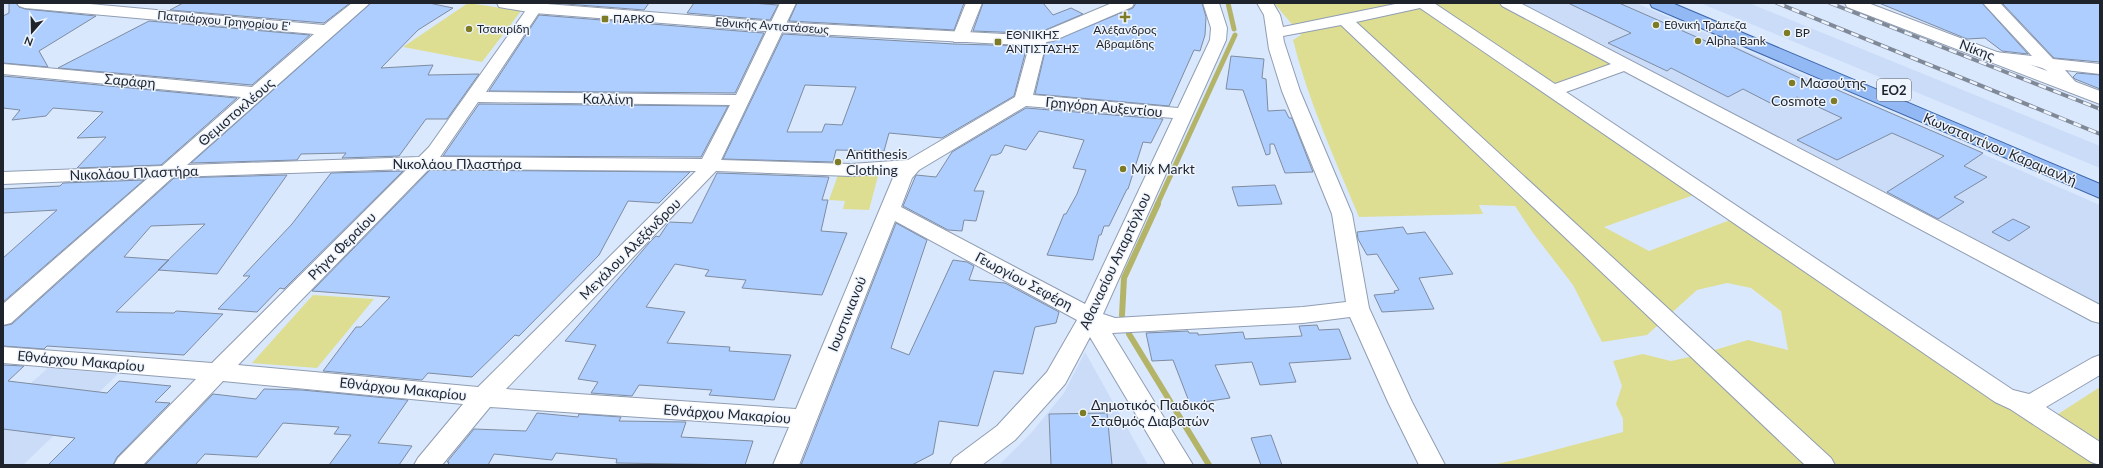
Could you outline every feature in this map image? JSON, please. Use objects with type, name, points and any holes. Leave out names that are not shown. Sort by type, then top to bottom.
[{"type":"main road","name":"Εθνικής Αντιστάσεως","points":[[505,3],[777,27],[960,38],[1021,40],[1039,39],[1126,3]]},
{"type":"main road","name":"Κωνσταντίνου Καραμανλή","points":[[1658,3],[2100,192]]},
{"type":"main road","name":"Κωνσταντίνου Καραμανλή","points":[[1687,3],[2100,176]]},
{"type":"main road","name":"Νίκης","points":[[1853,3],[2100,98]]},
{"type":"street","name":"Πατριάρχου Γρηγορίου Ε'","points":[[25,3],[328,30]]},
{"type":"street","name":"Θεμιστοκλέους","points":[[3,317],[328,30],[362,3]]},
{"type":"street","name":"Μεγάλου Αλεξάνδρου","points":[[428,465],[455,430],[484,397],[698,181],[710,165],[788,3]]},
{"type":"street","points":[[960,38],[974,3]]},
{"type":"street","name":"Αθανασίου Απαρτόγλου","points":[[963,465],[1006,433],[1056,378],[1090,317],[1218,40],[1219,28],[1211,3]]},
{"type":"street","points":[[1265,3],[1275,18],[1276,48],[1286,78],[1342,214],[1347,235],[1358,308],[1400,402],[1432,465]]},
{"type":"street","points":[[1275,33],[1423,3],[2004,396],[2019,402],[2100,455]]},
{"type":"street","points":[[1508,3],[2100,316]]},
{"type":"street","points":[[1991,3],[2070,86]]},
{"type":"street","name":"Ρήγα Φεραίου","points":[[126,465],[436,152],[538,5]]},
{"type":"street","points":[[1345,20],[1822,465]]},
{"type":"street","points":[[912,166],[1023,100],[1039,39]]},
{"type":"street","points":[[1995,57],[2100,69]]},
{"type":"street","points":[[1551,91],[1625,65]]},
{"type":"street","name":"Σαράφη","points":[[3,69],[257,93]]},
{"type":"street","name":"Καλλίνη","points":[[473,97],[742,100]]},
{"type":"street","name":"Γρηγόρη Αυξεντίου","points":[[1023,100],[1185,114]]},
{"type":"street","name":"Νικολάου Πλαστήρα","points":[[3,178],[425,163],[710,165],[851,170],[912,166]]},
{"type":"street","name":"Ιουστινιανού","points":[[786,465],[889,209],[903,176],[912,166]]},
{"type":"street","name":"Γεωργίου Σεφέρη","points":[[889,209],[1105,324],[1116,326],[1303,315],[1358,308]]},
{"type":"street","points":[[1090,317],[1180,465]]},
{"type":"street","name":"Εθνάρχου Μακαρίου","points":[[3,355],[217,372],[484,397],[804,419]]},
{"type":"street","points":[[2019,402],[2033,403],[2100,364]]},
{"type":"shaded area","points":[[1519,3],[1636,3],[2100,205],[2100,306]]},
{"type":"shaded area","points":[[1700,3],[1749,3],[2100,146],[2100,168]]},
{"type":"shaded area","name":"Δημοτικός Παιδικός Σταθμός Διαβατών","points":[[1085,352],[1148,465],[999,465],[1032,432],[1064,393]]},
{"type":"shaded area","points":[[48,368],[118,374],[23,465],[3,465],[3,408]]},
{"type":"green space","name":"Τσακιρίδη","points":[[468,3],[521,11],[482,62],[403,47]]},
{"type":"green space","points":[[1274,3],[1505,3],[1620,64],[1542,91],[1694,195],[1604,227],[1649,251],[1730,220],[2038,427],[2100,387],[2100,465],[1492,465],[1623,432],[1623,419],[1616,404],[1622,386],[1613,361],[1643,354],[1671,361],[1698,355],[1748,340],[1788,350],[1781,311],[1751,288],[1727,283],[1697,290],[1647,335],[1602,342],[1573,285],[1533,233],[1515,206],[1479,205],[1483,214],[1359,217],[1306,85],[1293,40],[1301,35]]},
{"type":"green space","points":[[838,175],[878,176],[869,210],[843,209],[845,201],[829,200]]},
{"type":"green space","points":[[313,295],[374,299],[317,368],[252,363]]},
{"type":"building","points":[[9,3],[16,3],[19,7],[25,9],[96,16],[39,51],[48,67],[3,63],[3,16],[9,13]]},
{"type":"building","points":[[183,3],[350,3],[324,23],[170,10]]},
{"type":"building","points":[[371,3],[429,3],[453,8],[418,30],[381,68],[433,65],[428,75],[479,74],[447,119],[426,119],[399,156],[342,158],[346,153],[301,154],[297,160],[191,163]]},
{"type":"building","points":[[553,3],[649,3],[644,10]]},
{"type":"building","points":[[694,3],[752,3],[778,5],[770,20],[687,13]]},
{"type":"building","points":[[797,3],[964,3],[954,30],[789,21]]},
{"type":"building","points":[[983,3],[1043,3],[1053,15],[1071,8],[1083,14],[1043,31],[1025,33],[973,31]]},
{"type":"building","points":[[1136,3],[1202,3],[1206,17],[1205,35],[1200,51],[1194,50],[1169,106],[1035,94],[1047,43],[1133,8]]},
{"type":"building","points":[[1568,3],[1619,3],[1717,46],[1725,43],[1821,88],[1826,85],[1983,153],[1964,166],[1987,177],[1954,197],[1964,202],[1938,219],[1887,192],[1944,156],[1892,133],[1837,160],[1797,140],[1842,118],[1797,97],[1778,107],[1743,89],[1728,97],[1671,68],[1667,71],[1608,43],[1631,33]]},
{"type":"building","points":[[1879,3],[1982,3],[2028,54],[2002,51],[1985,38],[1967,39]]},
{"type":"building","points":[[2002,3],[2100,3],[2100,62],[2054,58]]},
{"type":"building","points":[[539,15],[764,33],[735,93],[489,91]]},
{"type":"building","points":[[149,21],[310,35],[252,85],[58,68]]},
{"type":"building","points":[[783,34],[954,44],[1027,46],[1014,96],[942,138],[889,133],[884,151],[836,150],[833,162],[723,159]],"holes":[[[805,85],[856,87],[842,125],[825,124],[822,132],[787,132]]]},
{"type":"building","points":[[1231,56],[1264,59],[1262,78],[1266,79],[1268,111],[1285,110],[1289,118],[1292,118],[1313,172],[1285,173],[1274,144],[1270,144],[1270,154],[1266,155],[1243,90],[1226,89]]},
{"type":"building","points":[[2077,73],[2100,75],[2100,89],[2075,79],[2073,77]]},
{"type":"building","points":[[3,76],[237,98],[161,165],[77,168],[106,137],[77,138],[103,112],[53,108],[46,116],[12,120],[20,110],[3,108]]},
{"type":"building","points":[[479,104],[728,106],[701,157],[443,156]]},
{"type":"building","points":[[1026,108],[1163,119],[1151,143],[1143,142],[1128,189],[1109,226],[1104,226],[1101,235],[1099,235],[1093,260],[1047,255],[1064,214],[1066,214],[1077,194],[1086,170],[1073,168],[1084,140],[1039,131],[1026,150],[1005,145],[1001,153],[991,155],[974,191],[984,191],[976,221],[964,220],[962,231],[948,230],[903,206],[916,175],[936,177],[952,152]]},
{"type":"building","points":[[430,170],[690,172],[659,203],[628,201],[599,255],[519,336],[515,335],[472,377],[428,373],[422,380],[323,371],[356,327],[361,327],[390,297],[312,291]]},
{"type":"building","points":[[403,171],[284,289],[280,288],[257,312],[218,309],[250,276],[243,276],[292,224],[331,173]]},
{"type":"building","points":[[717,173],[829,177],[822,200],[828,200],[821,231],[847,233],[822,295],[742,288],[746,280],[705,276],[709,270],[675,264],[646,307],[685,312],[667,343],[730,347],[729,351],[791,355],[774,400],[709,395],[712,390],[639,385],[632,396],[591,393],[598,382],[578,379],[596,345],[565,341],[649,243],[656,236],[659,237],[669,222],[692,223]]},
{"type":"building","points":[[287,175],[217,274],[159,270],[116,312],[174,313],[176,311],[223,314],[184,355],[47,346],[44,349],[3,346],[3,326],[12,324],[174,178]],"holes":[[[205,224],[168,260],[124,257],[151,226]]]},
{"type":"building","points":[[144,180],[3,302],[3,258],[57,210],[3,213],[3,189],[60,186],[63,183]]},
{"type":"building","points":[[1275,185],[1282,204],[1238,206],[1232,187]]},
{"type":"building","points":[[2013,219],[2030,227],[2009,241],[1992,232]]},
{"type":"building","points":[[896,223],[927,240],[891,348],[909,355],[953,260],[967,262],[974,266],[969,280],[1005,283],[1059,312],[1056,323],[1035,327],[1023,374],[994,371],[978,426],[939,421],[933,454],[912,465],[801,465]]},
{"type":"building","points":[[1403,227],[1407,234],[1425,232],[1453,274],[1419,278],[1434,309],[1382,312],[1374,295],[1395,293],[1394,291],[1399,290],[1377,254],[1367,255],[1358,239],[1357,232]]},
{"type":"building","points":[[1317,325],[1319,330],[1339,329],[1351,359],[1289,363],[1296,382],[1260,385],[1252,362],[1215,365],[1230,398],[1190,404],[1173,360],[1152,361],[1146,333],[1188,331],[1189,333],[1198,333],[1198,335],[1243,332],[1245,339],[1302,336],[1299,326]]},
{"type":"building","points":[[3,365],[24,366],[8,381],[107,393],[119,381],[171,386],[155,402],[170,403],[117,457],[113,465],[48,465],[75,438],[3,429]]},
{"type":"building","points":[[264,389],[302,390],[408,400],[378,443],[412,446],[399,465],[329,465],[351,435],[334,434],[339,427],[283,423],[257,457],[205,454],[195,465],[145,465],[213,394],[256,399]]},
{"type":"building","points":[[537,413],[578,417],[579,414],[621,417],[619,421],[686,422],[681,437],[753,441],[745,465],[616,463],[617,459],[556,453],[552,460],[494,454],[488,465],[448,465],[449,462],[447,462],[474,429],[526,431]]},
{"type":"building","points":[[1107,413],[1112,465],[1051,465],[1049,414]]},
{"type":"building","points":[[1271,435],[1282,465],[1261,465],[1251,438]]},
{"type":"waterway","points":[[1228,3],[1234,29]]},
{"type":"waterway","points":[[1157,205],[1235,35]]},
{"type":"waterway","points":[[1122,315],[1124,278],[1158,204]]},
{"type":"waterway","points":[[1129,334],[1209,465]]},
{"type":"railway","points":[[1777,3],[2100,134]]},
{"type":"railway","points":[[1830,3],[2100,109]]},
{"type":"place","name":"Αλέξανδρος Αβραμίδης","points":[[1125,17]]},
{"type":"place","name":"ΠΑΡΚΟ","points":[[605,19]]},
{"type":"place","name":"Εθνική Τράπεζα","points":[[1656,25]]},
{"type":"place","name":"Τσακιρίδη","points":[[469,29]]},
{"type":"place","name":"BP","points":[[1787,33]]},
{"type":"place","name":"Alpha Bank","points":[[1698,41]]},
{"type":"place","name":"ΕΘΝΙΚΗΣ ΑΝΤΙΣΤΑΣΗΣ","points":[[998,42]]},
{"type":"place","name":"Μασούτης","points":[[1792,83]]},
{"type":"place","name":"Cosmote","points":[[1834,101]]},
{"type":"place","name":"Antithesis Clothing","points":[[838,162]]},
{"type":"place","name":"Mix Markt","points":[[1123,169]]},
{"type":"place","name":"Δημοτικός Παιδικός Σταθμός Διαβατών","points":[[1083,413]]}]
